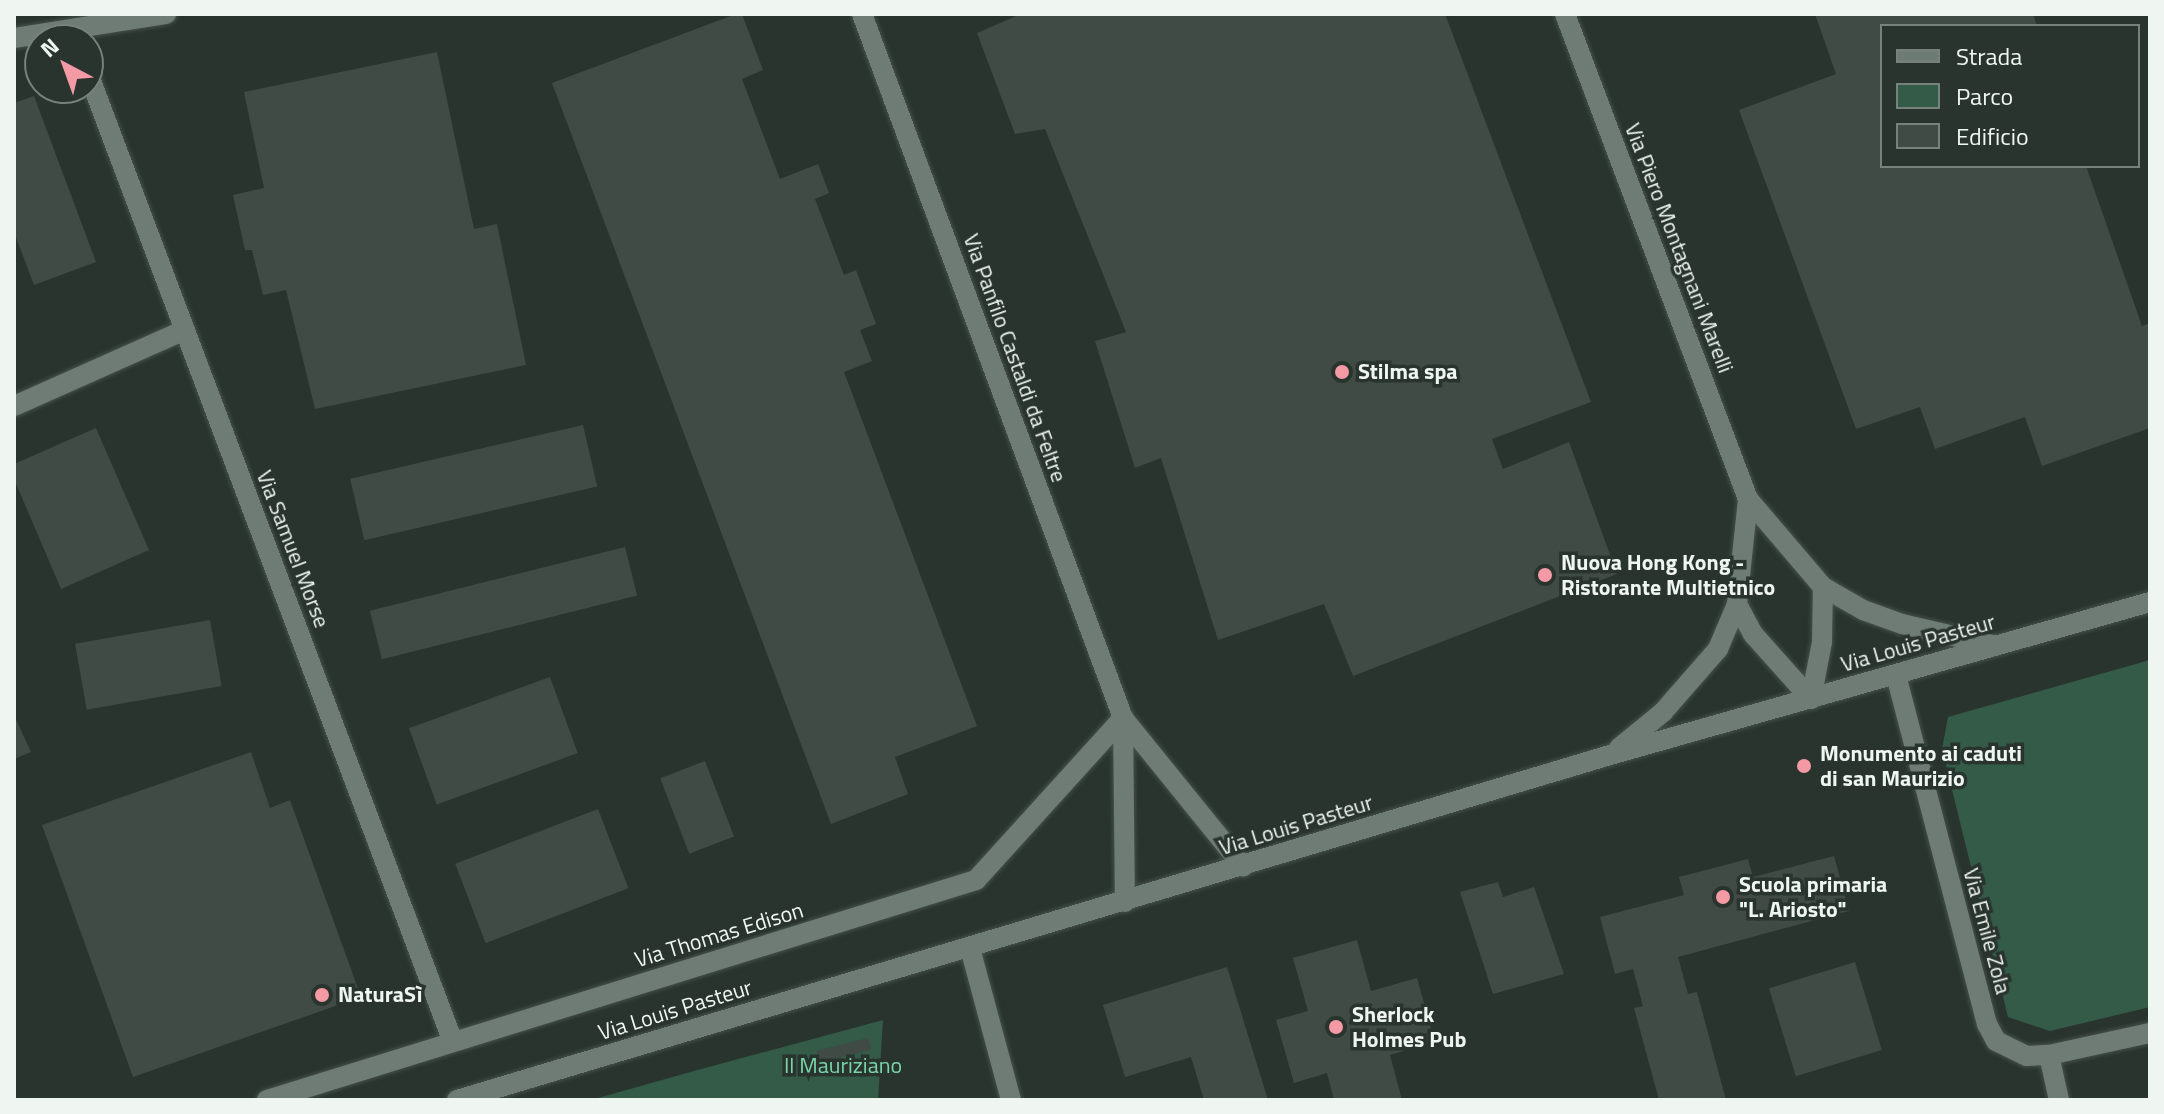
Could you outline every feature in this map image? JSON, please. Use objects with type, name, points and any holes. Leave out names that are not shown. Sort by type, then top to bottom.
[{"type":"street","points":[[104,27],[166,14]]},
{"type":"street","name":"Via Panfilo Castaldi da Feltre","points":[[862,14],[1123,718],[1243,866]]},
{"type":"street","name":"Via Piero Montagnani Marelli","points":[[1565,14],[1748,499],[1823,587],[1863,610],[1902,624],[1997,645]]},
{"type":"street","name":"Via Samuel Morse","points":[[100,104],[453,1042]]},
{"type":"street","points":[[14,406],[185,330]]},
{"type":"street","name":"Via Piero Montagnani Marelli","points":[[1610,755],[1696,678],[1718,649],[1737,604],[1748,499]]},
{"type":"street","points":[[1811,699],[1822,642],[1823,587]]},
{"type":"street","name":"Via Louis Pasteur","points":[[457,1100],[1610,755],[2150,602]]},
{"type":"street","points":[[1737,604],[1753,634],[1811,699]]},
{"type":"street","name":"Via Emile Zola","points":[[1896,675],[1987,1024],[2007,1050],[2049,1055],[2150,1033]]},
{"type":"street","name":"Via Panfilo Castaldi da Feltre","points":[[1123,718],[1125,902]]},
{"type":"street","name":"Via Thomas Edison","points":[[267,1100],[976,880],[1123,718]]},
{"type":"street","points":[[970,948],[1011,1100]]},
{"type":"street","points":[[2049,1055],[2059,1100]]},
{"type":"green space","points":[[2150,660],[2150,1007],[2050,1031],[2008,1017],[1942,749],[1948,717]]},
{"type":"green space","name":"Il Mauriziano","points":[[883,1020],[878,1100],[591,1100],[694,1071]]},
{"type":"building","points":[[742,14],[763,70],[742,79],[780,179],[818,164],[829,193],[815,199],[844,275],[856,270],[876,324],[860,330],[872,361],[844,372],[977,726],[895,757],[908,794],[831,824],[552,83]]},
{"type":"building","name":"Stilma spa","points":[[1021,14],[1445,14],[1591,402],[1492,439],[1503,469],[1569,442],[1617,574],[1353,676],[1324,604],[1218,640],[1161,458],[1135,468],[1095,341],[1126,332],[1045,129],[1015,134],[977,33]]},
{"type":"building","points":[[1815,14],[2033,14],[2036,24],[1880,24],[1880,168],[2087,168],[2142,326],[2150,323],[2150,428],[2042,466],[2025,417],[1935,449],[1920,407],[1856,429],[1739,110],[1836,74]]},
{"type":"building","points":[[437,52],[474,229],[497,224],[526,365],[315,409],[286,290],[263,295],[252,250],[245,250],[233,195],[264,188],[244,92]]},
{"type":"building","points":[[24,100],[24,104],[37,104],[96,262],[34,285],[14,232],[14,103]]},
{"type":"building","points":[[583,425],[597,486],[364,540],[350,479]]},
{"type":"building","points":[[96,428],[149,550],[61,589],[14,479],[14,464]]},
{"type":"building","points":[[625,547],[637,596],[382,659],[370,611]]},
{"type":"building","points":[[210,620],[222,686],[87,710],[75,644]]},
{"type":"building","points":[[550,677],[578,753],[437,804],[409,728]]},
{"type":"building","points":[[14,715],[31,752],[14,759]]},
{"type":"building","points":[[251,752],[270,808],[290,800],[361,997],[133,1077],[42,825]]},
{"type":"building","points":[[705,761],[734,837],[689,854],[660,778]]},
{"type":"building","points":[[598,809],[628,888],[486,943],[455,864]]},
{"type":"building","points":[[1834,856],[1849,911],[1678,957],[1688,994],[1697,992],[1726,1100],[1659,1100],[1634,1008],[1643,1006],[1633,969],[1615,974],[1600,917],[1684,895],[1679,877],[1748,859],[1753,877]]},
{"type":"building","points":[[1498,882],[1503,897],[1534,887],[1564,974],[1493,994],[1460,892]]},
{"type":"building","points":[[1357,940],[1371,991],[1417,978],[1435,1042],[1390,1055],[1402,1100],[1334,1100],[1327,1073],[1294,1083],[1276,1020],[1308,1011],[1293,958]]},
{"type":"building","points":[[1855,962],[1882,1050],[1796,1076],[1769,988]]},
{"type":"building","points":[[1227,967],[1268,1100],[1204,1100],[1191,1057],[1125,1077],[1103,1005]]},
{"type":"building","points":[[868,1038],[871,1050],[819,1062],[817,1051]]},
{"type":"place","name":"Stilma spa","points":[[1342,372]]},
{"type":"place","name":"Nuova Hong Kong - Ristorante Multietnico","points":[[1545,575]]},
{"type":"place","name":"Monumento ai caduti di san Maurizio","points":[[1804,766]]},
{"type":"place","name":"Scuola primaria \"L. Ariosto\"","points":[[1723,897]]},
{"type":"place","name":"NaturaSì","points":[[322,995]]},
{"type":"place","name":"Sherlock Holmes Pub","points":[[1336,1027]]}]
